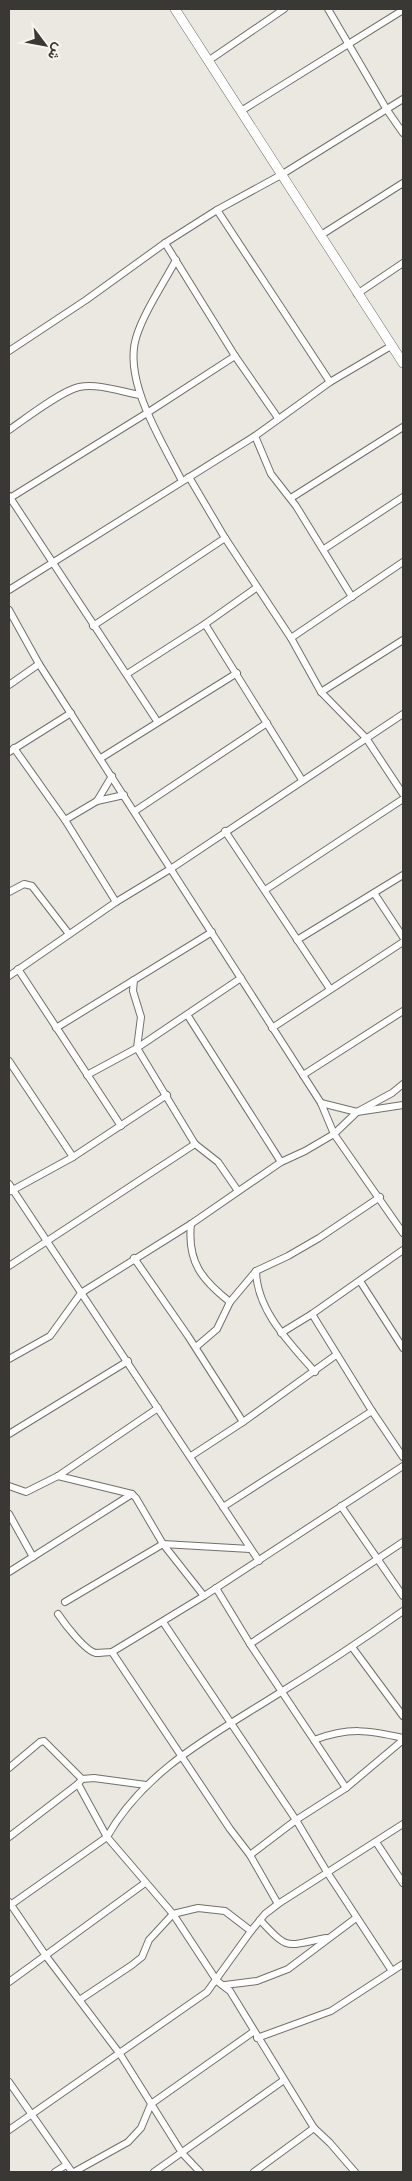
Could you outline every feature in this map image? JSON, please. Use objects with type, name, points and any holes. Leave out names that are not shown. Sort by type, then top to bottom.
[{"type":"street","points":[[174,9],[391,346],[401,353],[403,363]]},
{"type":"street","points":[[208,60],[284,9]]},
{"type":"street","points":[[328,9],[403,133]]},
{"type":"street","points":[[241,111],[403,10]]},
{"type":"street","points":[[9,351],[86,300],[165,243],[217,210],[281,175],[403,99]]},
{"type":"street","points":[[321,235],[403,183]]},
{"type":"street","points":[[217,210],[330,382]]},
{"type":"street","points":[[165,243],[235,356],[278,418]]},
{"type":"street","points":[[176,260],[141,323],[135,340],[133,358],[140,395],[146,413],[256,588],[291,638],[321,692],[366,738],[403,794]]},
{"type":"street","points":[[357,294],[403,263]]},
{"type":"street","points":[[9,590],[254,436],[330,382],[391,346]]},
{"type":"street","points":[[157,721],[9,497],[235,356]]},
{"type":"street","points":[[9,430],[66,392],[78,387],[96,387],[140,395]]},
{"type":"street","points":[[291,498],[403,427]]},
{"type":"street","points":[[254,436],[271,474],[291,498],[352,597]]},
{"type":"street","points":[[324,549],[403,498]]},
{"type":"street","points":[[93,626],[224,538]]},
{"type":"street","points":[[291,638],[403,562]]},
{"type":"street","points":[[127,674],[205,624],[256,588]]},
{"type":"street","points":[[9,610],[39,664],[172,868],[321,1103],[334,1134],[380,1197],[403,1233]]},
{"type":"street","points":[[205,624],[302,780]]},
{"type":"street","points":[[321,692],[403,640]]},
{"type":"street","points":[[9,684],[39,664]]},
{"type":"street","points":[[101,758],[157,721],[237,673]]},
{"type":"street","points":[[71,713],[12,750],[65,820],[116,902]]},
{"type":"street","points":[[9,976],[116,902],[172,868],[403,714]]},
{"type":"street","points":[[135,811],[267,723]]},
{"type":"street","points":[[98,801],[112,776]]},
{"type":"street","points":[[65,820],[98,801],[124,795]]},
{"type":"street","points":[[265,890],[403,799]]},
{"type":"street","points":[[225,831],[330,989]]},
{"type":"street","points":[[297,940],[403,875]]},
{"type":"street","points":[[9,892],[24,884],[32,886],[69,934]]},
{"type":"street","points":[[374,893],[403,937]]},
{"type":"street","points":[[56,1028],[212,932]]},
{"type":"street","points":[[272,1028],[403,942]]},
{"type":"street","points":[[18,969],[120,1126]]},
{"type":"street","points":[[87,1075],[137,1048],[188,1016],[241,978]]},
{"type":"street","points":[[134,980],[133,991],[141,1017],[137,1048],[195,1144],[218,1162],[238,1191]]},
{"type":"street","points":[[303,1075],[403,1011]]},
{"type":"street","points":[[188,1016],[281,1162]]},
{"type":"street","points":[[9,1061],[73,1157]]},
{"type":"street","points":[[9,1359],[50,1336],[81,1293],[191,1224],[281,1162],[334,1134],[358,1112],[392,1093],[403,1084]]},
{"type":"street","points":[[11,1191],[73,1157],[167,1095]]},
{"type":"street","points":[[321,1103],[358,1112],[403,1107]]},
{"type":"street","points":[[9,1266],[195,1144]]},
{"type":"street","points":[[9,1184],[11,1191],[128,1361],[259,1561]]},
{"type":"street","points":[[196,1347],[216,1329],[230,1302],[256,1271],[288,1256],[319,1238],[380,1197]]},
{"type":"street","points":[[191,1224],[189,1243],[200,1271],[210,1285],[230,1302]]},
{"type":"street","points":[[281,1333],[312,1314],[403,1250]]},
{"type":"street","points":[[134,1258],[196,1347],[243,1422]]},
{"type":"street","points":[[256,1271],[259,1294],[281,1333],[315,1372]]},
{"type":"street","points":[[360,1281],[403,1348]]},
{"type":"street","points":[[312,1314],[336,1355],[403,1457]]},
{"type":"street","points":[[191,1456],[315,1372],[336,1355]]},
{"type":"street","points":[[9,1434],[128,1361]]},
{"type":"street","points":[[9,1486],[26,1492],[58,1476],[158,1408]]},
{"type":"street","points":[[224,1507],[372,1411]]},
{"type":"street","points":[[58,1614],[73,1633],[94,1653],[112,1652],[259,1561],[403,1466]]},
{"type":"street","points":[[58,1476],[132,1494],[164,1544],[204,1596]]},
{"type":"street","points":[[9,1572],[132,1494]]},
{"type":"street","points":[[341,1506],[403,1596]]},
{"type":"street","points":[[9,1514],[33,1557]]},
{"type":"street","points":[[250,1644],[403,1542]]},
{"type":"street","points":[[65,1602],[164,1544],[250,1549]]},
{"type":"street","points":[[216,1588],[250,1644],[346,1788]]},
{"type":"street","points":[[200,2172],[182,2153],[120,2054],[46,1956],[10,1904],[107,1837],[115,1822],[146,1785],[181,1755],[352,1647],[403,1611]]},
{"type":"street","points":[[163,1622],[296,1820],[356,1918],[392,1971]]},
{"type":"street","points":[[352,1647],[403,1716]]},
{"type":"street","points":[[112,1652],[230,1829],[250,1855],[278,1904]]},
{"type":"street","points":[[314,1740],[333,1733],[354,1730],[373,1731],[403,1739]]},
{"type":"street","points":[[250,1855],[296,1820],[346,1788],[403,1739]]},
{"type":"street","points":[[9,1768],[40,1742],[44,1741],[80,1781],[107,1837],[173,1914],[182,1931],[217,1980],[225,1985],[314,2128],[330,2143],[351,2171]]},
{"type":"street","points":[[9,1837],[80,1781],[94,1778],[146,1785]]},
{"type":"street","points":[[9,2130],[206,1992],[217,1980],[260,1920],[278,1904],[403,1824]]},
{"type":"street","points":[[376,1842],[403,1883]]},
{"type":"street","points":[[9,1982],[146,1883]]},
{"type":"street","points":[[80,1999],[132,1966],[142,1957],[149,1940],[173,1914],[198,1908],[225,1911],[251,1931]]},
{"type":"street","points":[[225,1985],[257,1981],[288,1969],[356,1918]]},
{"type":"street","points":[[260,1920],[284,1944],[290,1946],[329,1938]]},
{"type":"street","points":[[257,2038],[332,2011],[403,1964]]},
{"type":"street","points":[[9,2082],[66,2165],[73,2172],[128,2142],[141,2128],[151,2104],[253,2032]]},
{"type":"street","points":[[154,2172],[284,2080]]},
{"type":"street","points":[[257,2172],[314,2128]]},
{"type":"street","points":[[55,2172],[66,2165]]}]
